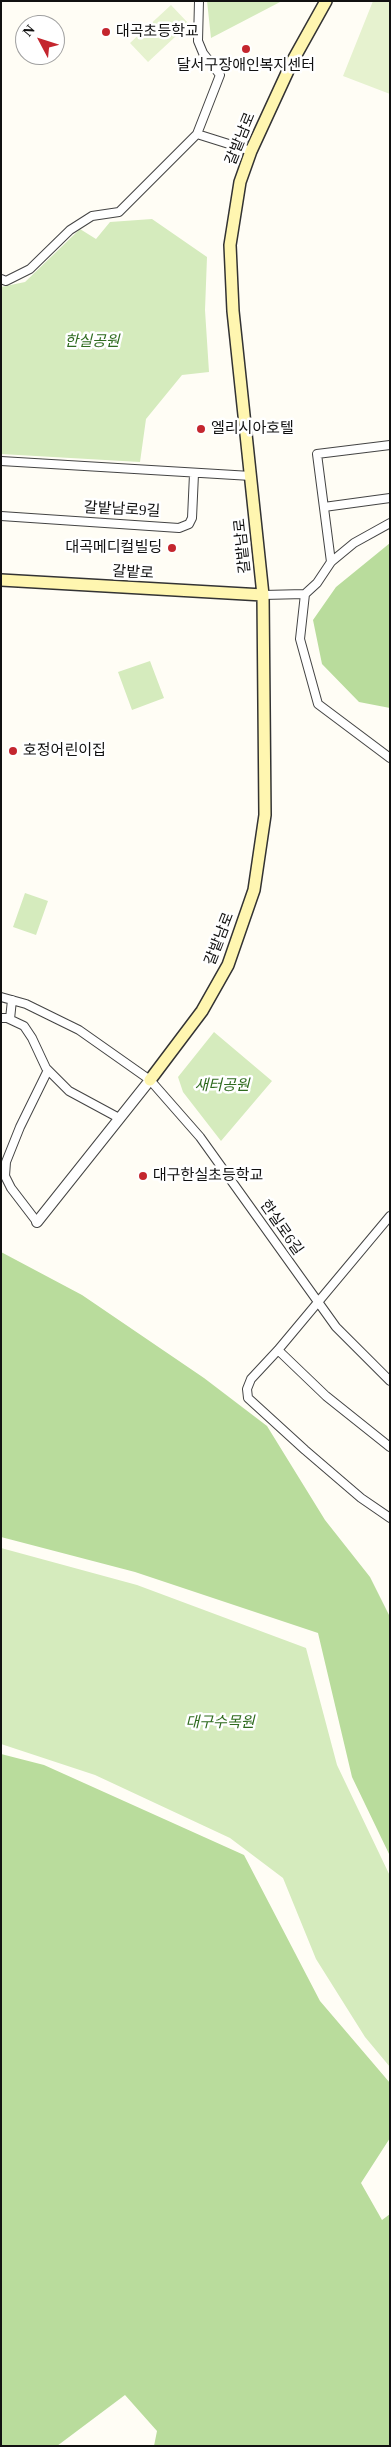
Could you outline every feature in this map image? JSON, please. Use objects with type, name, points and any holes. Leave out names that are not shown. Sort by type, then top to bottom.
[{"type":"main road","name":"갈밭남로","points":[[150,1080],[202,1011],[228,965],[254,890],[266,815],[263,595],[233,311],[230,245],[240,182],[251,151],[292,62],[326,1]]},
{"type":"main road","name":"갈밭로","points":[[1,580],[263,595]]},
{"type":"street","points":[[1,279],[6,281],[30,269],[70,230],[92,216],[119,212],[197,134],[220,75],[203,53],[198,41],[199,1]]},
{"type":"street","points":[[197,134],[251,151]]},
{"type":"street","points":[[331,562],[318,454],[390,445]]},
{"type":"street","points":[[1,461],[251,476]]},
{"type":"street","name":"갈밭남로9길","points":[[1,516],[178,528],[189,524],[192,518],[194,474]]},
{"type":"street","points":[[324,507],[390,498]]},
{"type":"street","points":[[263,595],[305,594],[317,583],[331,562],[354,543],[390,523]]},
{"type":"street","points":[[305,594],[300,639],[318,704],[390,758]]},
{"type":"street","name":"한실로6길","points":[[1,997],[41,1011],[79,1030],[150,1080],[200,1137],[318,1303],[353,1346],[390,1381]]},
{"type":"street","points":[[12,1000],[5,1019],[24,1026],[48,1070],[69,1090],[119,1118]]},
{"type":"street","points":[[48,1070],[20,1127],[6,1162],[5,1176],[10,1188],[37,1222],[150,1080]]},
{"type":"street","points":[[390,1216],[278,1350],[251,1379],[247,1389],[248,1398],[354,1492],[390,1518]]},
{"type":"street","points":[[278,1350],[326,1396],[390,1447]]},
{"type":"green space","points":[[207,1],[282,1],[211,38]]},
{"type":"green space","points":[[373,1],[390,1],[390,94],[343,76]]},
{"type":"green space","points":[[171,5],[189,24],[148,62],[130,43]]},
{"type":"green space","name":"한실공원","points":[[152,219],[207,257],[205,310],[209,372],[182,375],[146,419],[140,462],[1,454],[1,287],[25,282],[80,229],[96,239],[110,222]]},
{"type":"green space","points":[[390,543],[390,708],[359,702],[322,664],[313,620],[336,587]]},
{"type":"green space","points":[[150,661],[164,698],[132,710],[118,672]]},
{"type":"green space","points":[[25,893],[48,901],[36,935],[13,927]]},
{"type":"green space","name":"새터공원","points":[[214,1032],[272,1081],[221,1141],[183,1092],[178,1077]]},
{"type":"green space","points":[[1,1252],[82,1295],[204,1378],[267,1426],[325,1520],[370,1577],[390,1617],[390,1856],[352,1777],[318,1633],[135,1572],[1,1537]]},
{"type":"green space","name":"대구수목원","points":[[1,1548],[137,1585],[306,1648],[337,1765],[390,1876],[390,2067],[365,2037],[316,1959],[283,1878],[230,1838],[95,1775],[1,1744]]},
{"type":"green space","points":[[1,1754],[44,1765],[244,1855],[320,2001],[390,2083],[390,2138],[361,2183],[382,2220],[390,2214],[390,2446],[154,2446],[157,2431],[125,2395],[57,2446],[1,2446]]},
{"type":"place","name":"대곡초등학교","points":[[106,32]]},
{"type":"place","name":"달서구장애인복지센터","points":[[246,49]]},
{"type":"place","name":"엘리시아호텔","points":[[201,429]]},
{"type":"place","name":"대곡메디컬빌딩","points":[[172,548]]},
{"type":"place","name":"호정어린이집","points":[[13,751]]},
{"type":"place","name":"대구한실초등학교","points":[[143,1176]]}]
